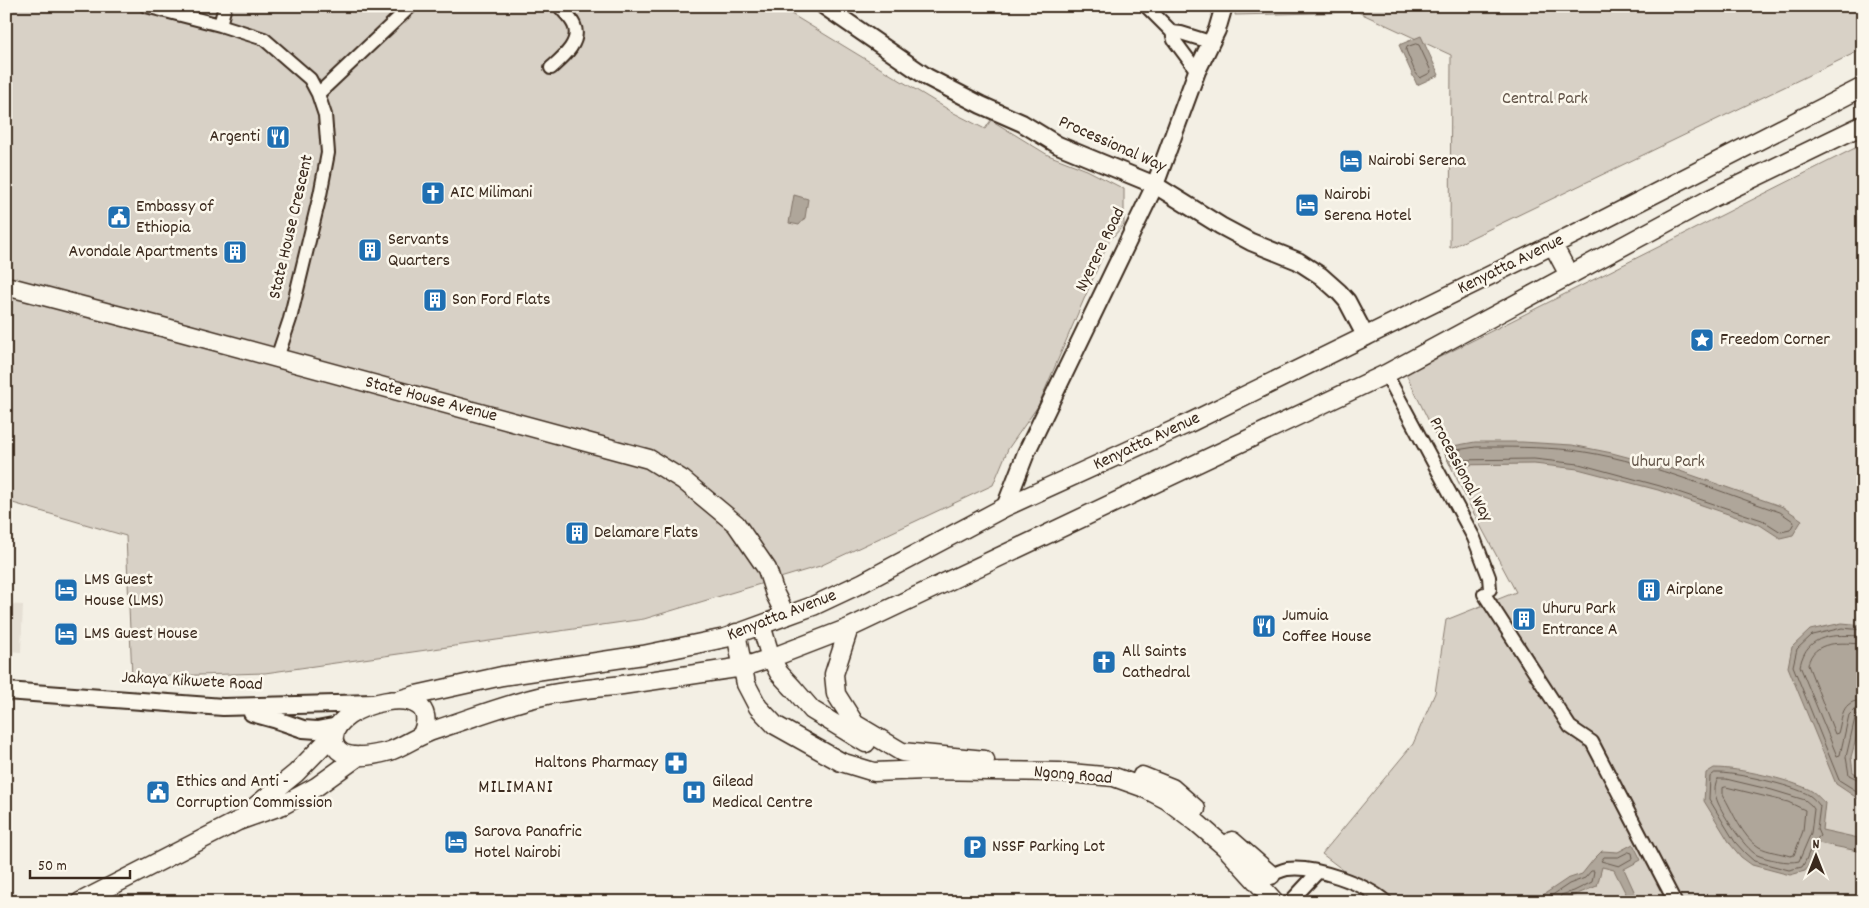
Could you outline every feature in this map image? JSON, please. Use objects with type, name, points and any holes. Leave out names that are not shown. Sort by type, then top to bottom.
[{"type":"main road","name":"Kenyatta Avenue","points":[[238,821],[296,773],[336,730],[355,713],[376,703],[399,700],[416,694],[502,676],[643,656],[725,638],[813,606],[862,583],[1005,507],[1187,424],[1553,245],[1863,87]]},
{"type":"main road","name":"Kenyatta Avenue","points":[[359,756],[391,750],[422,734],[496,709],[537,698],[743,667],[849,628],[1386,374],[1712,198],[1863,125]]},
{"type":"main road","points":[[1553,245],[1569,275]]},
{"type":"main road","name":"State House Avenue","points":[[6,286],[649,459],[683,480],[736,524],[766,569],[775,594],[786,616]]},
{"type":"main road","name":"Ngong Road","points":[[761,625],[771,658],[779,673],[812,710],[846,732],[914,770]]},
{"type":"main road","points":[[849,628],[834,674],[836,694],[855,724],[902,752],[979,760],[1019,760],[1110,765],[1149,778],[1172,788],[1264,878]]},
{"type":"main road","name":"Ngong Road","points":[[736,633],[746,684],[758,707],[775,725],[841,762],[874,772],[914,770],[1059,772],[1114,778],[1142,786],[1167,800],[1264,878],[1276,902]]},
{"type":"main road","points":[[593,663],[597,688]]},
{"type":"main road","points":[[399,700],[411,701],[424,711],[426,722],[422,734]]},
{"type":"main road","points":[[336,730],[334,742],[336,749],[341,753],[359,756]]},
{"type":"main road","points":[[80,902],[238,821],[283,805],[316,787],[359,756]]},
{"type":"street","name":"State House Crescent","points":[[146,6],[220,25],[264,39],[310,79],[318,94],[325,114],[328,153],[320,195],[290,319],[277,358]]},
{"type":"street","points":[[220,25],[225,6]]},
{"type":"street","points":[[318,94],[411,6]]},
{"type":"street","points":[[551,68],[568,51],[574,42],[576,33],[574,24],[559,6]]},
{"type":"street","name":"Processional Way","points":[[824,6],[927,77],[981,105],[1022,123],[1058,145],[1155,185],[1221,226],[1251,242],[1298,261],[1321,276],[1347,301],[1366,337]]},
{"type":"street","points":[[1146,6],[1172,32],[1174,40],[1197,71]]},
{"type":"street","name":"Nyerere Road","points":[[1005,507],[1026,453],[1155,185],[1197,71],[1217,30],[1224,6]]},
{"type":"street","points":[[1172,32],[1210,42]]},
{"type":"street","name":"Processional Way","points":[[1386,374],[1474,538],[1487,570],[1487,592],[1570,727],[1592,742],[1675,902]]},
{"type":"street","name":"Jakaya Kikwete Road","points":[[6,691],[223,707],[376,703]]},
{"type":"street","points":[[223,707],[274,718],[303,729],[336,730]]},
{"type":"street","points":[[1264,878],[1286,870],[1295,869],[1335,875],[1369,891],[1386,902]]},
{"type":"street","points":[[1290,902],[1318,872]]},
{"type":"shaded area","points":[[6,604],[23,605],[21,652],[6,651]]},
{"type":"green space","points":[[6,6],[778,6],[954,113],[985,129],[991,120],[1048,155],[1087,170],[1124,189],[1124,225],[1109,241],[1038,406],[1008,449],[993,485],[820,566],[644,619],[265,673],[132,677],[126,536],[6,501]]},
{"type":"green space","name":"Central Park","points":[[1236,6],[1863,6],[1863,49],[1450,248],[1451,55],[1358,12],[1235,15]]},
{"type":"green space","name":"Uhuru Park","points":[[1863,144],[1863,902],[1385,902],[1322,854],[1413,744],[1435,693],[1446,620],[1516,592],[1472,510],[1406,374]]},
{"type":"water","points":[[1421,36],[1439,75],[1417,85],[1399,45]]},
{"type":"water","points":[[794,195],[808,199],[805,218],[799,225],[789,223]]},
{"type":"water","points":[[1475,442],[1572,445],[1612,453],[1680,471],[1783,507],[1802,520],[1793,535],[1780,538],[1760,525],[1658,490],[1578,469],[1534,464],[1450,465],[1442,448]]},
{"type":"water","points":[[1842,623],[1863,625],[1863,717],[1859,720],[1858,732],[1851,757],[1853,772],[1863,778],[1863,802],[1836,784],[1788,667],[1792,647],[1810,630]]},
{"type":"water","points":[[1714,768],[1763,775],[1810,790],[1825,803],[1822,830],[1863,839],[1863,852],[1818,843],[1813,860],[1805,871],[1790,875],[1752,865],[1741,857],[1731,845],[1704,801],[1706,773]]},
{"type":"water","points":[[1633,844],[1641,860],[1624,869],[1639,902],[1630,902],[1614,870],[1602,867],[1597,886],[1558,902],[1530,902],[1567,879],[1582,874],[1602,851],[1618,852]]},
{"type":"place","name":"Argenti","points":[[278,137]]},
{"type":"place","name":"Nairobi Serena","points":[[1351,161]]},
{"type":"place","name":"AIC Milimani","points":[[433,193]]},
{"type":"place","name":"Nairobi Serena Hotel","points":[[1307,205]]},
{"type":"place","name":"Embassy of Ethiopia","points":[[119,217]]},
{"type":"place","name":"Servants Quarters","points":[[370,250]]},
{"type":"place","name":"Avondale Apartments","points":[[235,252]]},
{"type":"place","name":"Son Ford Flats","points":[[435,300]]},
{"type":"place","name":"Freedom Corner","points":[[1702,340]]},
{"type":"place","name":"Delamare Flats","points":[[577,533]]},
{"type":"place","name":"LMS Guest House (LMS)","points":[[66,590]]},
{"type":"place","name":"Airplane","points":[[1649,590]]},
{"type":"place","name":"Uhuru Park Entrance A","points":[[1524,619]]},
{"type":"place","name":"Jumuia Coffee House","points":[[1264,626]]},
{"type":"place","name":"LMS Guest House","points":[[66,634]]},
{"type":"place","name":"All Saints Cathedral","points":[[1104,662]]},
{"type":"place","name":"Haltons Pharmacy","points":[[676,763]]},
{"type":"place","name":"Ethics and Anti - Corruption Commission","points":[[158,792]]},
{"type":"place","name":"Gilead Medical Centre","points":[[694,792]]},
{"type":"place","name":"Sarova Panafric Hotel Nairobi","points":[[456,842]]},
{"type":"place","name":"NSSF Parking Lot","points":[[975,847]]},
{"type":"district","name":"MILIMANI","points":[[516,788]]}]
